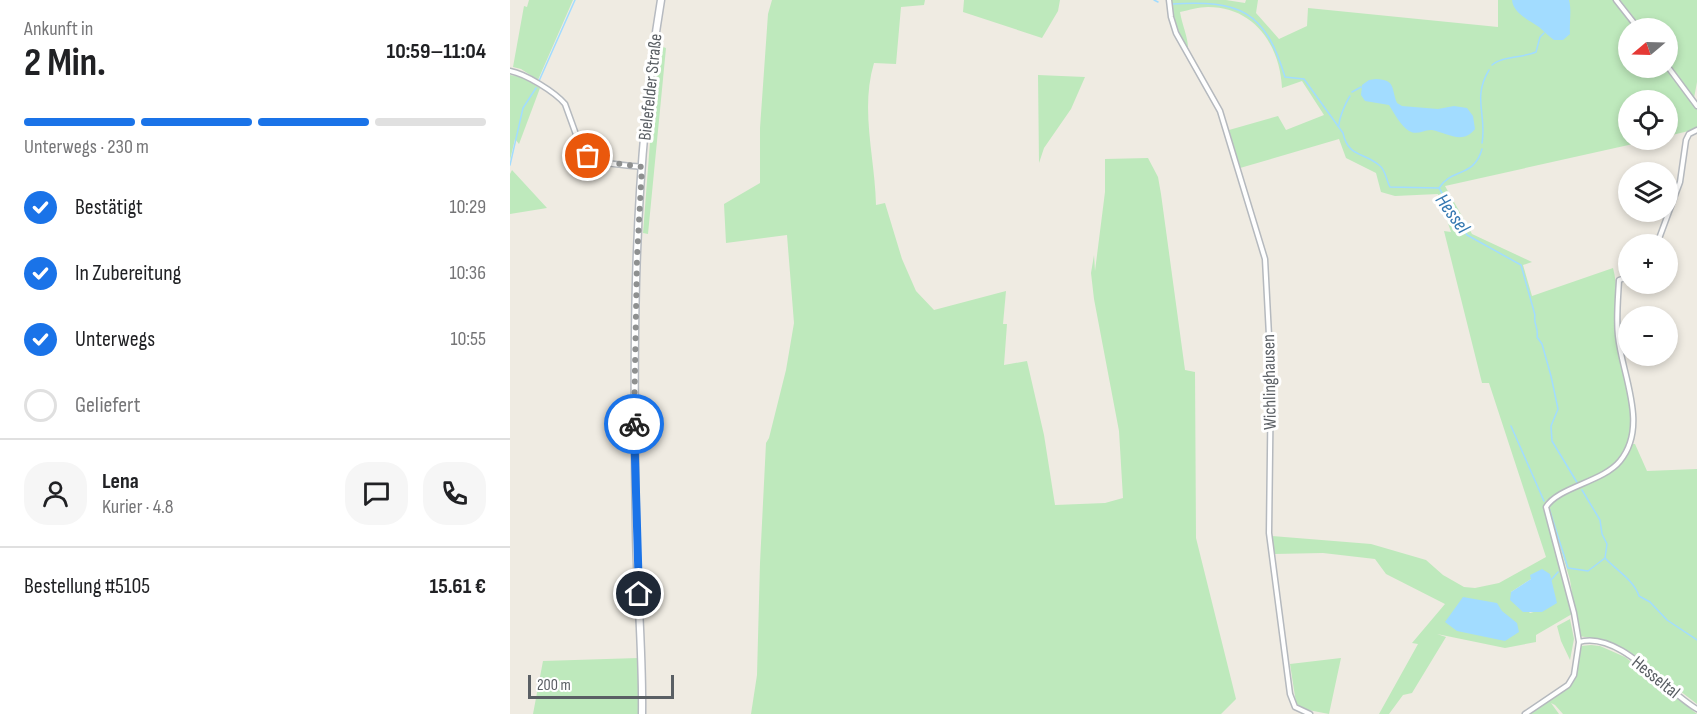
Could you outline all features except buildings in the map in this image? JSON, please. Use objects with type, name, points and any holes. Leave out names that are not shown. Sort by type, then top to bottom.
[{"type":"main road","name":"Bielefelder Straße","points":[[642,714],[633,398],[642,167],[655,36],[661,0]]},
{"type":"street","name":"Wichlinghausen","points":[[1168,0],[1171,17],[1187,54],[1220,111],[1265,259],[1271,374],[1269,533],[1290,694],[1295,707],[1310,714]]},
{"type":"street","points":[[1616,0],[1630,18]]},
{"type":"street","points":[[510,71],[520,74],[560,98],[565,104],[582,151],[586,155],[606,162],[642,167]]},
{"type":"street","points":[[1676,78],[1697,106]]},
{"type":"street","points":[[1661,234],[1680,182],[1686,140],[1689,134],[1697,130]]},
{"type":"street","points":[[1525,714],[1564,689],[1572,681],[1579,642],[1574,613],[1546,507],[1552,500],[1595,479],[1620,462],[1633,436],[1632,409],[1617,333],[1618,294]]},
{"type":"street","name":"Hesseltal","points":[[1579,642],[1592,640],[1618,649],[1632,657],[1697,709]]},
{"type":"green space","points":[[529,0],[573,0],[538,80],[521,69],[513,67],[524,6],[527,7]]},
{"type":"green space","points":[[772,0],[925,0],[924,5],[901,7],[896,64],[874,63],[868,98],[868,116],[876,205],[885,203],[902,259],[916,291],[934,310],[1006,291],[1003,324],[1007,324],[1004,365],[1027,361],[1044,435],[1055,505],[1105,503],[1123,498],[1119,431],[1091,273],[1094,255],[1095,271],[1105,192],[1105,159],[1148,158],[1158,177],[1161,194],[1185,370],[1195,372],[1196,538],[1236,699],[1221,714],[751,714],[757,675],[766,443],[786,370],[794,323],[787,235],[726,243],[724,204],[760,183],[760,128],[768,14]]},
{"type":"green space","points":[[964,0],[1060,0],[1058,11],[1042,38],[963,12]]},
{"type":"green space","points":[[1171,0],[1226,0],[1245,3],[1246,0],[1258,0],[1256,13],[1279,39],[1307,26],[1308,8],[1498,27],[1498,0],[1613,0],[1627,18],[1618,18],[1618,78],[1673,78],[1697,110],[1697,129],[1678,134],[1678,90],[1618,90],[1618,147],[1445,186],[1472,234],[1532,262],[1523,265],[1532,296],[1613,268],[1618,366],[1622,366],[1632,422],[1630,437],[1621,456],[1625,458],[1635,444],[1647,471],[1697,469],[1697,704],[1628,651],[1603,640],[1579,636],[1570,580],[1549,509],[1553,502],[1576,489],[1575,487],[1546,501],[1544,506],[1572,614],[1536,635],[1536,642],[1505,648],[1437,634],[1446,637],[1412,693],[1403,695],[1389,714],[1379,714],[1418,644],[1412,643],[1445,604],[1386,574],[1375,559],[1323,553],[1274,554],[1272,536],[1371,544],[1426,560],[1443,575],[1464,587],[1475,588],[1499,583],[1546,557],[1489,383],[1482,383],[1444,231],[1451,232],[1438,194],[1395,196],[1381,192],[1376,173],[1346,158],[1339,139],[1240,168],[1229,130],[1278,116],[1286,130],[1324,115],[1302,81],[1282,88],[1280,72],[1270,44],[1252,22],[1239,14],[1225,9],[1205,7],[1180,12],[1188,51],[1177,26]],"holes":[[[1531,579],[1537,611],[1530,613],[1511,592]]]},
{"type":"green space","points":[[1620,0],[1697,0],[1697,82],[1694,98],[1678,76],[1678,18],[1634,18]]},
{"type":"green space","points":[[660,46],[666,48],[648,234],[643,233]]},
{"type":"green space","points":[[510,75],[521,77],[540,88],[519,144],[515,139],[510,160]]},
{"type":"green space","points":[[1038,75],[1085,77],[1071,109],[1044,148],[1039,163]]},
{"type":"green space","points":[[512,170],[547,208],[510,214],[510,174]]},
{"type":"green space","points":[[1570,619],[1574,639],[1570,660],[1557,626]]},
{"type":"green space","points":[[1581,646],[1600,646],[1625,657],[1697,714],[1563,714],[1551,703],[1559,714],[1528,714],[1570,687]]},
{"type":"green space","points":[[638,658],[639,714],[533,714],[543,661]]},
{"type":"green space","points":[[1341,658],[1329,714],[1303,709],[1296,703],[1290,664]]},
{"type":"water","points":[[1512,0],[1569,0],[1570,34],[1563,40],[1554,40],[1518,12]]},
{"type":"water","points":[[1376,79],[1390,83],[1397,103],[1402,106],[1438,109],[1454,106],[1467,108],[1473,116],[1475,129],[1470,134],[1460,137],[1432,130],[1415,133],[1409,131],[1400,123],[1389,105],[1365,101],[1361,95],[1362,85],[1369,80]]},
{"type":"water","points":[[1542,569],[1550,574],[1557,603],[1542,612],[1523,612],[1510,600],[1511,592],[1531,579],[1530,575]]},
{"type":"water","points":[[1463,597],[1497,603],[1502,611],[1517,623],[1519,632],[1505,641],[1457,631],[1445,622]]},
{"type":"waterway","points":[[539,81],[575,0]]},
{"type":"waterway","name":"Hessel","points":[[1154,0],[1158,2]]},
{"type":"waterway","name":"Hessel","points":[[1172,4],[1215,4],[1246,14],[1258,23],[1268,37],[1285,77],[1304,79],[1343,133],[1348,146],[1381,167],[1390,187],[1439,188],[1467,235],[1521,265],[1535,315],[1537,337],[1542,344],[1558,409],[1551,426],[1552,441],[1578,484]]},
{"type":"waterway","points":[[1492,65],[1501,60],[1536,52],[1540,37],[1544,33]]},
{"type":"waterway","points":[[1482,143],[1481,89],[1489,70]]},
{"type":"waterway","points":[[1352,92],[1361,87]]},
{"type":"waterway","points":[[510,165],[523,108],[536,88]]},
{"type":"waterway","points":[[1339,125],[1350,96]]},
{"type":"waterway","points":[[1439,188],[1450,178],[1474,165],[1482,149]]},
{"type":"waterway","name":"Hessel","points":[[1511,426],[1544,501]]},
{"type":"waterway","name":"Hessel","points":[[1582,490],[1600,520],[1602,534],[1607,544],[1605,558],[1629,580],[1639,596],[1650,602],[1667,620],[1697,640]]},
{"type":"waterway","name":"Hessel","points":[[1549,508],[1568,568],[1588,571],[1605,558]]},
{"type":"waterway","name":"Hessel","points":[[1551,580],[1558,572]]},
{"type":"way so far","points":[[588,156],[606,162],[642,167],[637,257],[634,424]]},
{"type":"route","points":[[634,424],[639,594]]}]
